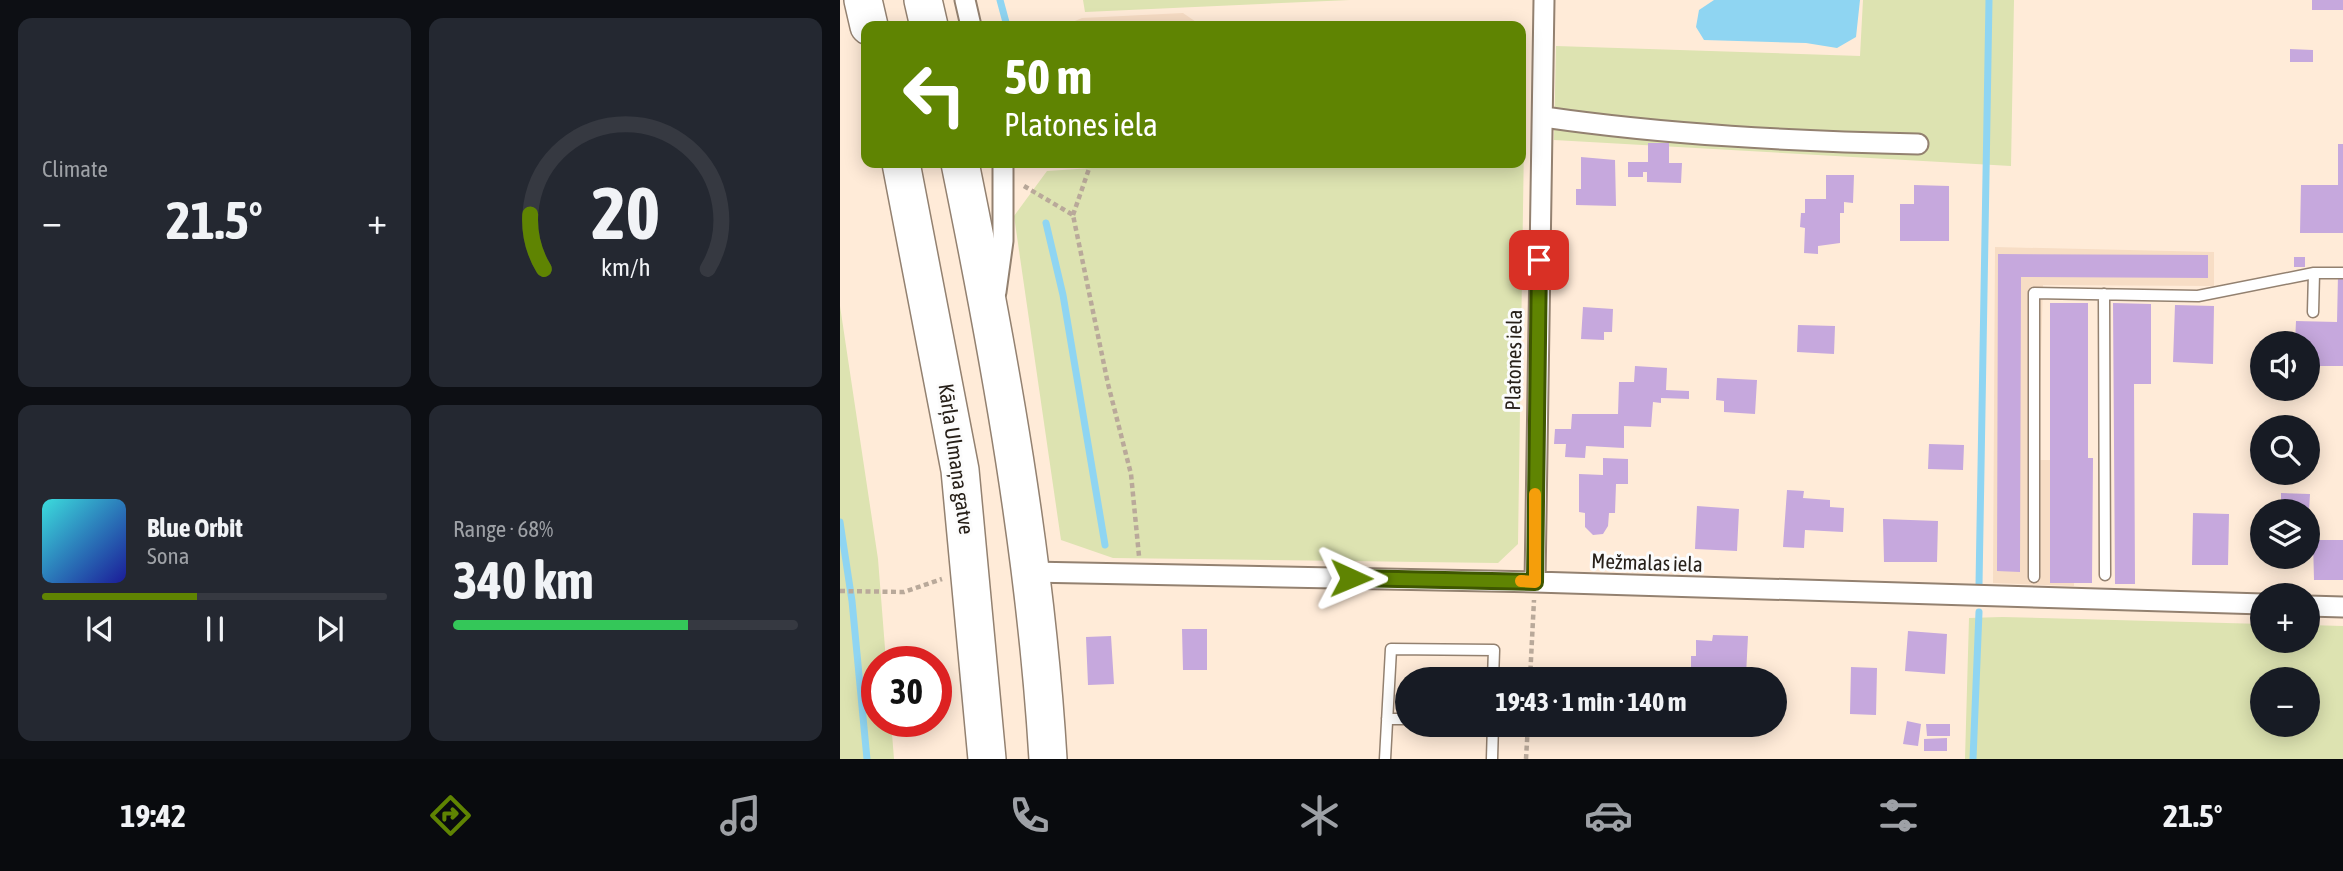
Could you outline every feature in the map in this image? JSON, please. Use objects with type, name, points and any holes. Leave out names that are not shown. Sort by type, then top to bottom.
[{"type":"highway","points":[[863,0],[868,21]]},
{"type":"highway","points":[[923,0],[928,21]]},
{"type":"highway","name":"Kārļa Ulmaņa gatve","points":[[902,168],[960,470],[987,759]]},
{"type":"highway","points":[[961,168],[992,321],[1030,572],[1048,759]]},
{"type":"street","points":[[965,0],[970,21]]},
{"type":"street","name":"Platones iela","points":[[1535,582],[1536,361],[1544,117],[1544,0]]},
{"type":"street","points":[[1544,117],[1645,131],[1780,140],[1918,144]]},
{"type":"street","points":[[992,321],[1003,241],[1003,168]]},
{"type":"street","name":"Mežmalas iela","points":[[1030,572],[1535,582],[2250,604]]},
{"type":"street","points":[[2320,606],[2343,607]]},
{"type":"street","points":[[1046,723],[1058,759]]},
{"type":"lane","points":[[2034,577],[2034,293],[2197,296],[2314,273],[2343,274]]},
{"type":"lane","points":[[2313,312],[2314,273]]},
{"type":"lane","points":[[2104,294],[2105,575]]},
{"type":"lane","points":[[1385,759],[1391,649],[1494,650],[1493,667]]},
{"type":"lane","points":[[1387,719],[1395,719]]},
{"type":"lane","points":[[1492,759],[1493,737]]},
{"type":"path","points":[[1005,168],[1028,189],[1073,215]]},
{"type":"path","points":[[1089,168],[1073,215],[1108,384],[1131,474],[1141,574]]},
{"type":"path","points":[[840,591],[904,592],[944,578]]},
{"type":"path","points":[[1531,667],[1535,582]]},
{"type":"path","points":[[1526,759],[1527,737]]},
{"type":"shaded area","points":[[1183,13],[1195,21],[1075,21],[1082,18]]},
{"type":"shaded area","points":[[1995,247],[2214,252],[2214,286],[2043,285],[2038,460],[2074,460],[2074,586],[1993,583]]},
{"type":"green space","points":[[1083,0],[1350,0],[1085,12]]},
{"type":"green space","points":[[1863,0],[2014,0],[2011,166],[1554,140],[1556,46],[1860,56]]},
{"type":"green space","points":[[1092,168],[1524,168],[1518,544],[1498,563],[1113,558],[1061,540],[1014,216],[1047,171]]},
{"type":"green space","points":[[840,306],[878,559],[885,646],[861,646],[861,737],[892,737],[894,759],[840,759]]},
{"type":"green space","points":[[1969,618],[2250,624],[2250,653],[2320,653],[2320,625],[2343,626],[2343,759],[1965,759]]},
{"type":"water","points":[[1714,0],[1860,0],[1856,37],[1837,48],[1806,43],[1704,40],[1696,27],[1699,10]]},
{"type":"building","points":[[2312,0],[2343,0],[2343,10],[2312,10]]},
{"type":"building","points":[[2290,49],[2313,50],[2313,62],[2290,62]]},
{"type":"building","points":[[1648,143],[1669,143],[1669,163],[1682,163],[1681,183],[1647,182],[1647,172],[1643,172],[1643,177],[1628,177],[1628,162],[1648,162]]},
{"type":"building","points":[[2338,144],[2343,144],[2343,233],[2300,233],[2301,185],[2338,185]]},
{"type":"building","points":[[1581,157],[1615,160],[1616,206],[1576,205],[1576,189],[1581,189]]},
{"type":"building","points":[[1826,175],[1854,175],[1853,203],[1844,202],[1844,213],[1840,213],[1840,243],[1818,246],[1818,254],[1804,253],[1805,228],[1800,227],[1801,213],[1805,213],[1805,199],[1826,199]]},
{"type":"building","points":[[1914,185],[1949,186],[1949,241],[1900,241],[1900,204],[1914,204]]},
{"type":"building","points":[[1998,254],[2208,255],[2208,278],[2021,277],[2020,572],[1997,571]]},
{"type":"building","points":[[2294,257],[2305,257],[2305,267],[2294,267]]},
{"type":"building","points":[[2338,275],[2343,275],[2343,366],[2320,366],[2320,331],[2296,331],[2296,321],[2337,322]]},
{"type":"building","points":[[2050,303],[2088,303],[2088,458],[2093,458],[2092,583],[2050,583]]},
{"type":"building","points":[[2113,303],[2151,304],[2151,384],[2134,384],[2135,584],[2115,584]]},
{"type":"building","points":[[2175,305],[2214,306],[2213,364],[2173,362]]},
{"type":"building","points":[[1583,307],[1613,309],[1612,332],[1604,332],[1604,340],[1581,339]]},
{"type":"building","points":[[1798,325],[1835,326],[1834,354],[1797,352]]},
{"type":"building","points":[[1635,366],[1667,368],[1666,390],[1689,391],[1689,399],[1661,398],[1661,403],[1653,402],[1651,427],[1624,426],[1624,448],[1586,446],[1585,458],[1565,457],[1566,444],[1554,444],[1555,429],[1571,429],[1572,414],[1618,414],[1619,382],[1634,382]]},
{"type":"building","points":[[1717,378],[1757,380],[1755,414],[1724,412],[1724,401],[1716,400]]},
{"type":"building","points":[[1929,444],[1964,445],[1963,470],[1928,469]]},
{"type":"building","points":[[1603,458],[1628,459],[1628,484],[1616,484],[1615,513],[1609,513],[1608,526],[1603,534],[1593,535],[1585,527],[1585,513],[1579,512],[1579,474],[1603,475]]},
{"type":"building","points":[[1787,490],[1804,491],[1803,498],[1830,500],[1830,507],[1844,508],[1843,532],[1805,530],[1804,548],[1783,547]]},
{"type":"building","points":[[2281,493],[2310,494],[2310,499],[2281,499]]},
{"type":"building","points":[[1697,506],[1739,509],[1737,551],[1695,549]]},
{"type":"building","points":[[2193,513],[2229,514],[2228,565],[2192,565]]},
{"type":"building","points":[[1883,519],[1938,521],[1937,562],[1884,562]]},
{"type":"building","points":[[2320,540],[2343,540],[2343,580],[2314,580],[2314,569],[2320,569]]},
{"type":"building","points":[[1182,629],[1207,629],[1207,670],[1183,670]]},
{"type":"building","points":[[1908,631],[1947,634],[1945,674],[1905,671]]},
{"type":"building","points":[[1713,635],[1748,636],[1746,667],[1691,667],[1691,656],[1696,656],[1696,640],[1712,641]]},
{"type":"building","points":[[1111,636],[1114,684],[1088,685],[1086,637]]},
{"type":"building","points":[[1851,667],[1877,668],[1876,715],[1850,714]]},
{"type":"building","points":[[1907,721],[1921,724],[1918,746],[1903,744]]},
{"type":"building","points":[[1926,724],[1950,724],[1950,736],[1927,736]]},
{"type":"building","points":[[1947,738],[1947,751],[1924,751],[1924,739]]},
{"type":"waterway","points":[[1000,0],[1006,21]]},
{"type":"waterway","points":[[1979,585],[1989,0]]},
{"type":"waterway","points":[[1046,223],[1063,295],[1105,545]]},
{"type":"waterway","points":[[840,522],[852,601],[867,759]]},
{"type":"waterway","points":[[1973,759],[1979,612]]},
{"type":"slow traffic","points":[[1521,581],[1535,582],[1535,494]]},
{"type":"route","points":[[1351,578],[1535,582],[1539,260]]}]
